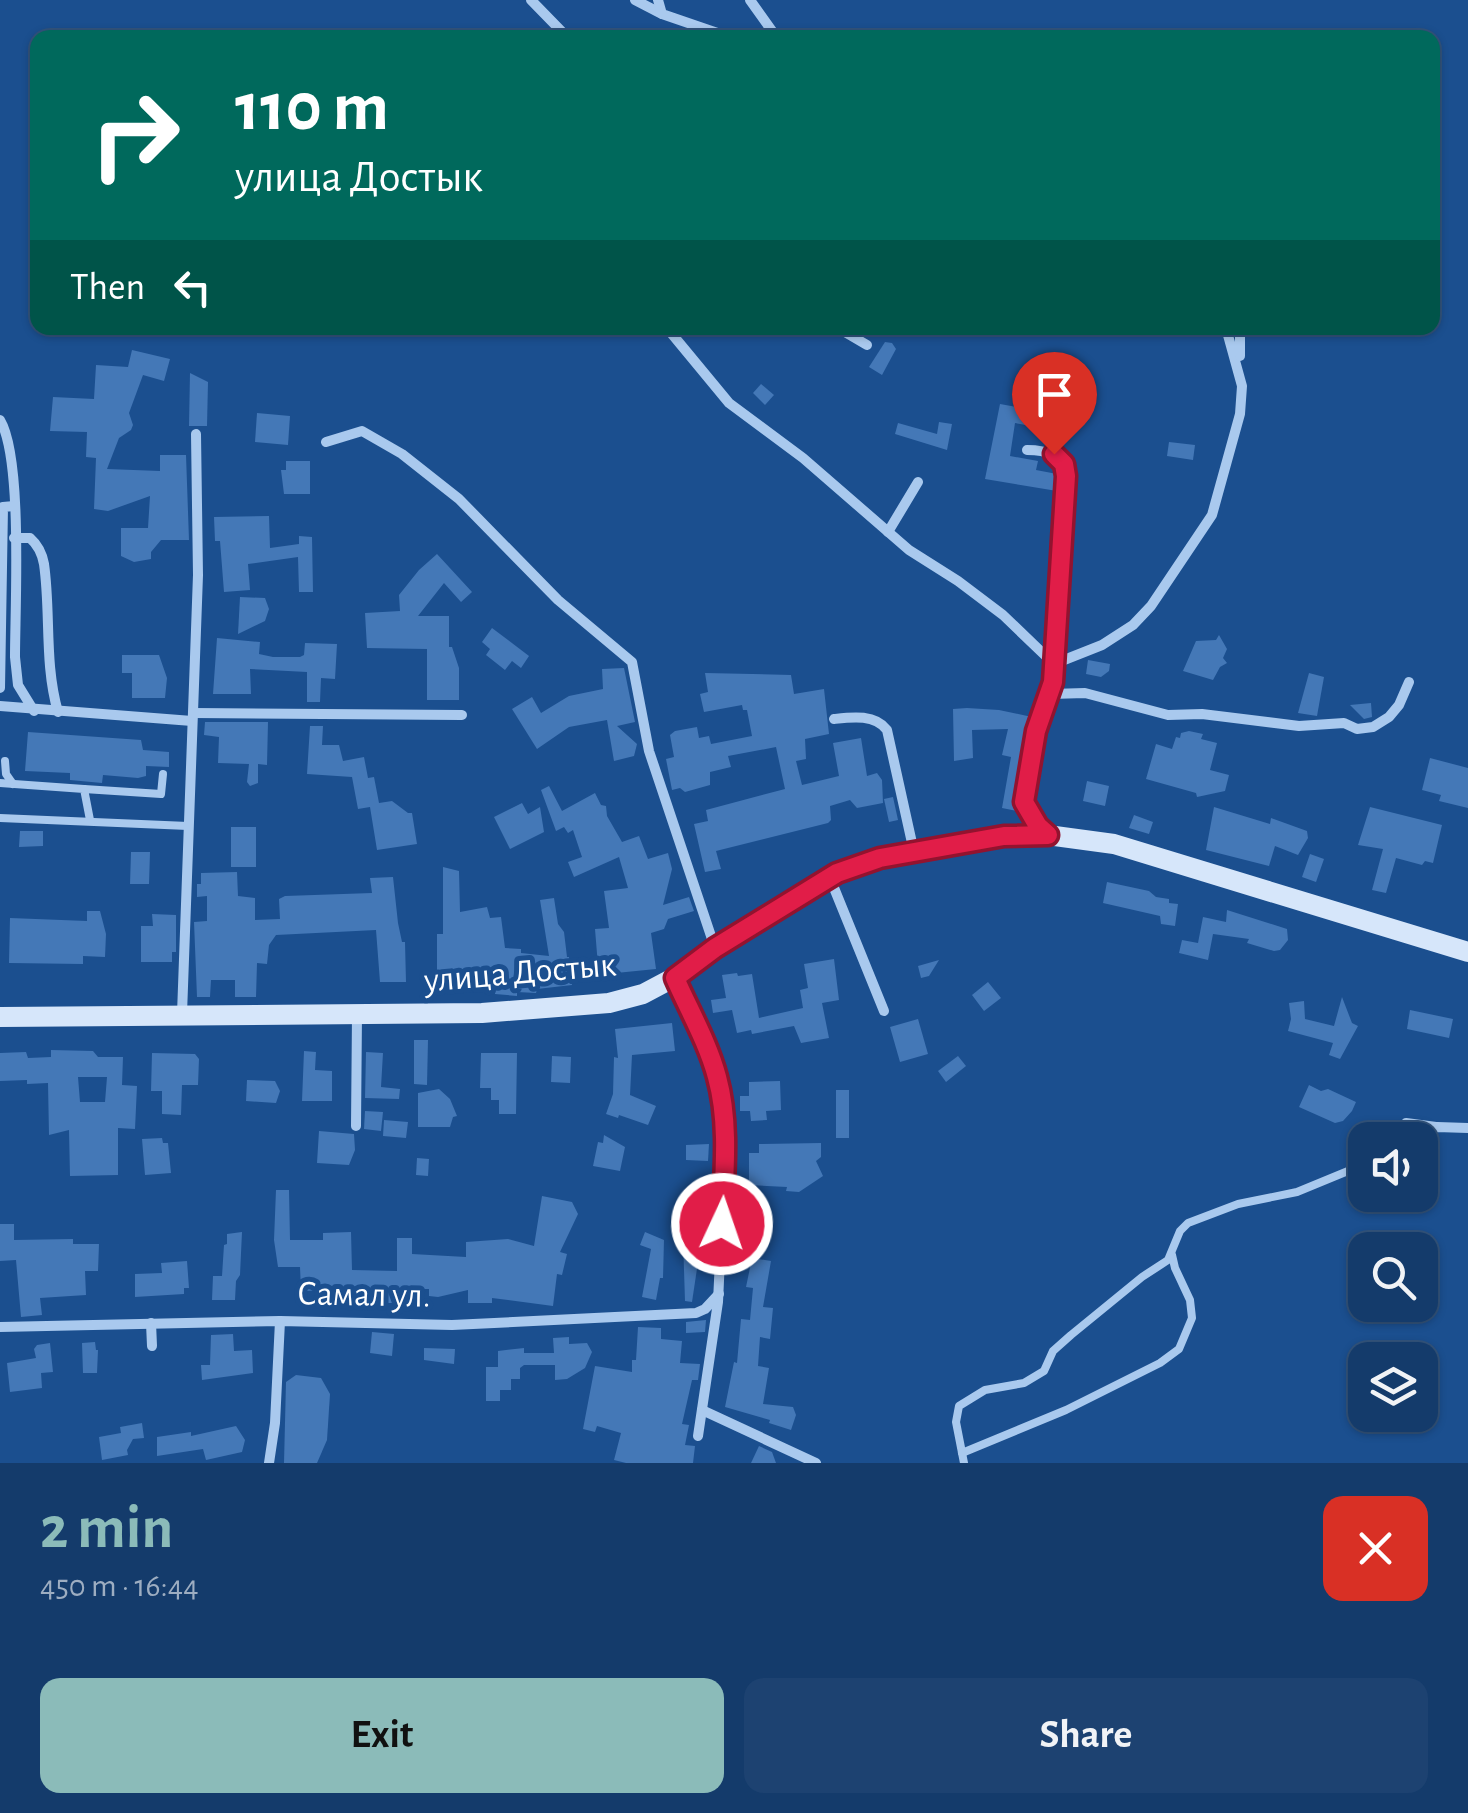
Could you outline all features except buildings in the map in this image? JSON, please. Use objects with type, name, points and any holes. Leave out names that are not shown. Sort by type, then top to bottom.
[{"type":"main road","name":"улица Достык","points":[[0,1017],[482,1013],[609,1003],[643,994],[675,978],[715,948],[830,877],[880,858],[1004,836],[1048,835],[1114,844],[1468,952]]},
{"type":"street","points":[[530,0],[560,30]]},
{"type":"street","points":[[636,0],[662,14],[709,30]]},
{"type":"street","points":[[658,0],[662,14]]},
{"type":"street","points":[[750,0],[772,30]]},
{"type":"street","points":[[673,335],[729,403],[804,458],[888,532],[1003,615],[1054,664]]},
{"type":"street","points":[[850,335],[867,345]]},
{"type":"street","points":[[1229,335],[1242,386]]},
{"type":"street","points":[[1054,664],[1102,645],[1133,625],[1202,533],[1212,515],[1240,414],[1240,335]]},
{"type":"street","points":[[0,420],[9,447],[14,506],[14,657],[18,685],[34,711]]},
{"type":"street","points":[[326,442],[362,431],[402,454],[459,499],[558,600],[632,662],[649,751],[715,948]]},
{"type":"street","points":[[182,1014],[198,576],[196,434]]},
{"type":"street","points":[[1027,450],[1054,454],[1064,464],[1066,476],[1051,694],[1036,731],[1024,802],[1048,835]]},
{"type":"street","points":[[888,532],[918,482]]},
{"type":"street","points":[[0,688],[3,507],[14,506]]},
{"type":"street","points":[[14,538],[30,538],[38,545],[44,564],[47,650],[58,712]]},
{"type":"street","points":[[1051,694],[1085,694],[1168,715],[1202,714],[1298,726],[1344,723],[1357,730],[1373,727],[1389,717],[1400,704],[1409,682]]},
{"type":"street","points":[[0,706],[34,711],[192,717],[462,714]]},
{"type":"street","points":[[834,719],[878,721],[887,730],[914,852]]},
{"type":"street","points":[[830,877],[884,1011]]},
{"type":"street","points":[[675,978],[708,1052],[720,1094],[725,1152],[719,1294],[698,1436]]},
{"type":"street","points":[[356,1126],[358,1013]]},
{"type":"street","points":[[1438,1127],[1468,1128]]},
{"type":"street","name":"Самал ул.","points":[[0,1327],[280,1320],[452,1325],[696,1313],[719,1294]]},
{"type":"street","points":[[269,1463],[280,1320]]},
{"type":"street","points":[[151,1323],[152,1346]]},
{"type":"street","points":[[702,1410],[816,1463]]},
{"type":"lane","points":[[5,761],[6,774],[13,784]]},
{"type":"lane","points":[[0,783],[161,794],[162,774]]},
{"type":"lane","points":[[84,790],[90,820]]},
{"type":"lane","points":[[0,818],[188,826]]},
{"type":"lane","points":[[1172,1254],[1190,1300],[1192,1318],[1179,1349],[1066,1410],[963,1458],[956,1422],[959,1406],[985,1390],[1024,1383],[1044,1370],[1053,1351],[1172,1254],[1180,1232],[1188,1224],[1238,1204],[1296,1192],[1348,1171]]},
{"type":"route","points":[[722,1224],[725,1152],[717,1076],[675,978],[715,948],[837,873],[880,858],[1004,836],[1048,835],[1024,802],[1036,731],[1053,682],[1066,476],[1064,464],[1054,454]]}]
